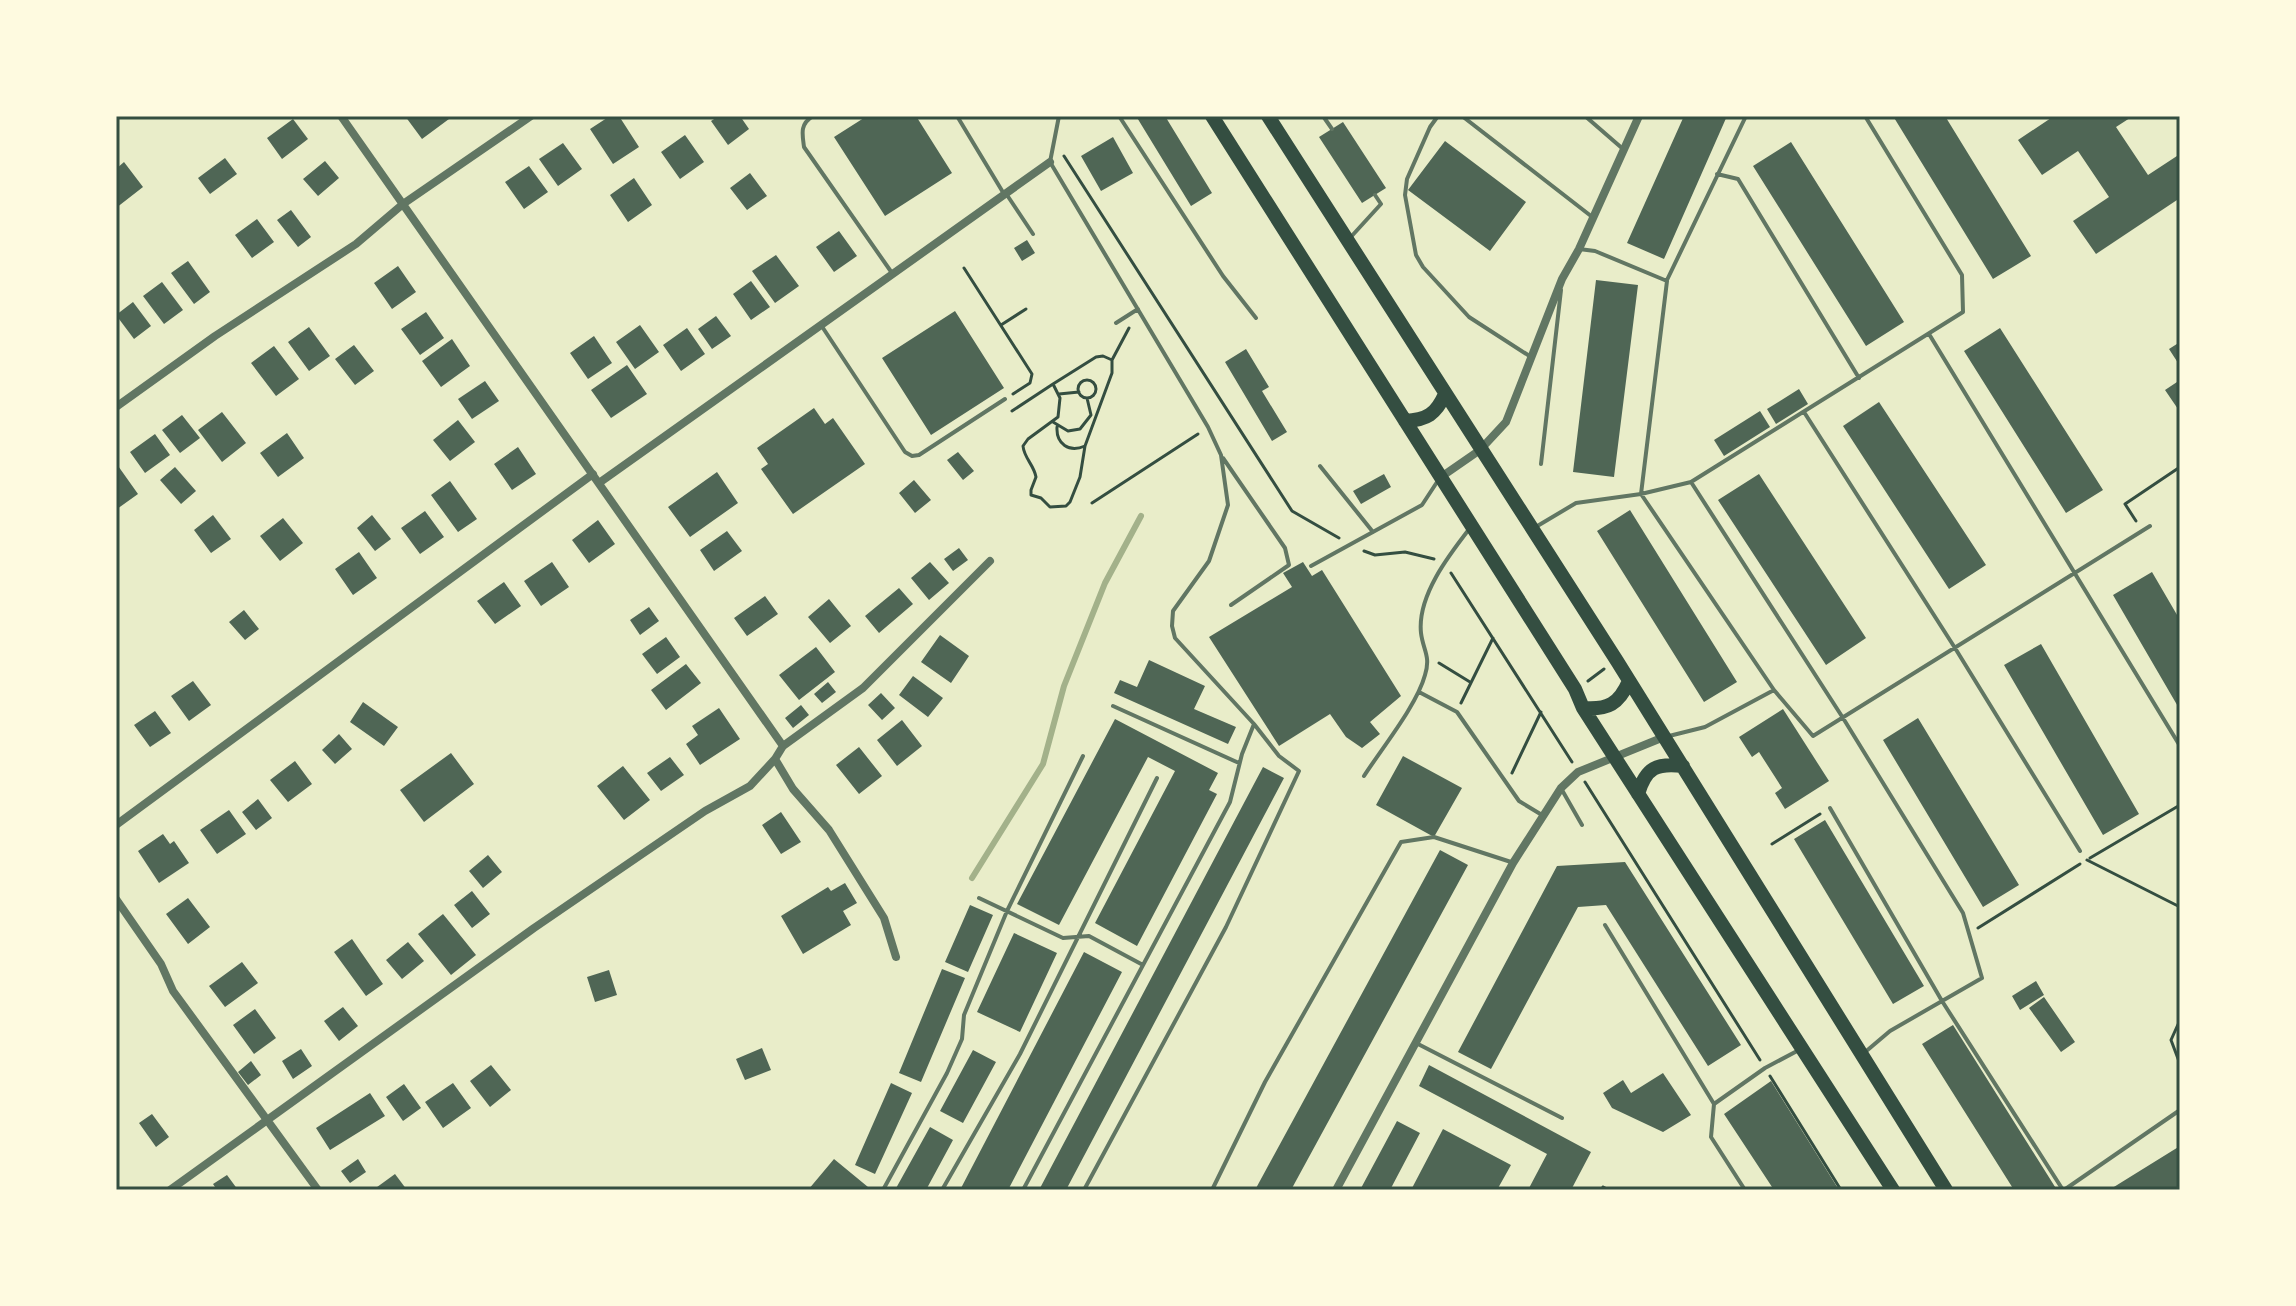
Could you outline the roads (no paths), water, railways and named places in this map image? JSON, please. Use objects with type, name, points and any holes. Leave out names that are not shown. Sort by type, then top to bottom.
[{"type":"highway","points":[[1212,116],[1575,689],[1583,708],[1893,1190]]},
{"type":"highway","points":[[1268,116],[1683,766],[1946,1190]]},
{"type":"highway","points":[[1405,421],[1423,421],[1438,411],[1445,394]]},
{"type":"highway","points":[[1583,708],[1598,710],[1613,706],[1629,681]]},
{"type":"highway","points":[[1638,794],[1643,779],[1652,768],[1667,764],[1683,766]]},
{"type":"street","points":[[341,116],[783,746]]},
{"type":"street","points":[[116,407],[215,336],[356,244],[403,204],[531,116]]},
{"type":"street","points":[[1441,477],[1480,450],[1506,422],[1562,279],[1579,249],[1639,116]]},
{"type":"street","points":[[599,483],[1050,162]]},
{"type":"street","points":[[116,825],[593,474]]},
{"type":"street","points":[[170,1190],[534,928],[705,811],[750,786],[783,746],[863,688],[990,561]]},
{"type":"street","points":[[1336,1190],[1513,863],[1561,788],[1578,772],[1664,737]]},
{"type":"street","points":[[775,759],[793,789],[829,830],[884,918],[896,957]]},
{"type":"street","points":[[116,899],[161,964],[173,991],[318,1190]]},
{"type":"lane","points":[[813,116],[806,120],[802,129],[804,147],[892,273]]},
{"type":"lane","points":[[957,116],[1033,234]]},
{"type":"lane","points":[[1059,116],[1050,162],[1208,427],[1221,455],[1285,548],[1289,565],[1231,605]]},
{"type":"lane","points":[[1119,116],[1223,276],[1256,318]]},
{"type":"lane","points":[[1323,116],[1332,129]]},
{"type":"lane","points":[[1438,116],[1407,179],[1405,195],[1416,255],[1469,317],[1531,357]]},
{"type":"lane","points":[[1462,116],[1593,217]]},
{"type":"lane","points":[[1585,116],[1624,150]]},
{"type":"lane","points":[[1746,116],[1667,281],[1641,494],[1774,690],[1813,736],[2150,526]]},
{"type":"lane","points":[[1531,530],[1576,503],[1641,494],[1691,482],[1963,312],[1962,275],[1865,116]]},
{"type":"lane","points":[[1717,174],[1738,179],[1859,378]]},
{"type":"lane","points":[[1348,241],[1381,204],[1375,195]]},
{"type":"lane","points":[[1579,249],[1595,251],[1667,281]]},
{"type":"lane","points":[[1541,464],[1562,279]]},
{"type":"lane","points":[[1116,323],[1138,309]]},
{"type":"lane","points":[[820,325],[905,452],[912,456],[919,455],[1005,399]]},
{"type":"lane","points":[[1929,334],[2180,746]]},
{"type":"lane","points":[[1804,412],[2080,851]]},
{"type":"lane","points":[[1084,1190],[1226,927],[1299,771],[1279,756],[1254,724],[1175,638],[1172,626],[1173,611],[1178,601],[1209,561],[1228,505],[1221,455]]},
{"type":"lane","points":[[1320,466],[1373,532]]},
{"type":"lane","points":[[1311,566],[1422,505],[1441,477]]},
{"type":"lane","points":[[1691,482],[1843,718],[1963,913],[1969,933],[1982,978],[1890,1031],[1862,1055]]},
{"type":"lane","points":[[1364,776],[1419,692],[1429,657],[1421,634],[1421,614],[1444,561],[1472,526]]},
{"type":"lane","points":[[1664,737],[1705,727],[1774,690]]},
{"type":"lane","points":[[1419,692],[1457,712],[1519,801],[1542,815]]},
{"type":"lane","points":[[1113,706],[1239,763]]},
{"type":"lane","points":[[1023,1190],[1230,802],[1239,763],[1254,724]]},
{"type":"lane","points":[[883,1190],[947,1073],[962,1039],[964,1015],[1007,911],[1083,756]]},
{"type":"lane","points":[[942,1190],[1020,1054],[1157,778]]},
{"type":"lane","points":[[1561,788],[1582,825]]},
{"type":"lane","points":[[1830,808],[1942,1001],[2064,1190],[2180,1110]]},
{"type":"lane","points":[[1212,1190],[1265,1082],[1401,842],[1434,837],[1513,863]]},
{"type":"lane","points":[[979,898],[1063,938],[1089,936],[1143,965]]},
{"type":"lane","points":[[1605,925],[1714,1104],[1711,1137],[1745,1190]]},
{"type":"lane","points":[[1416,1043],[1562,1118]]},
{"type":"lane","points":[[1714,1104],[1765,1068],[1801,1049]]},
{"type":"waterway","points":[[972,878],[1043,764],[1064,686],[1105,583],[1141,516]]}]
